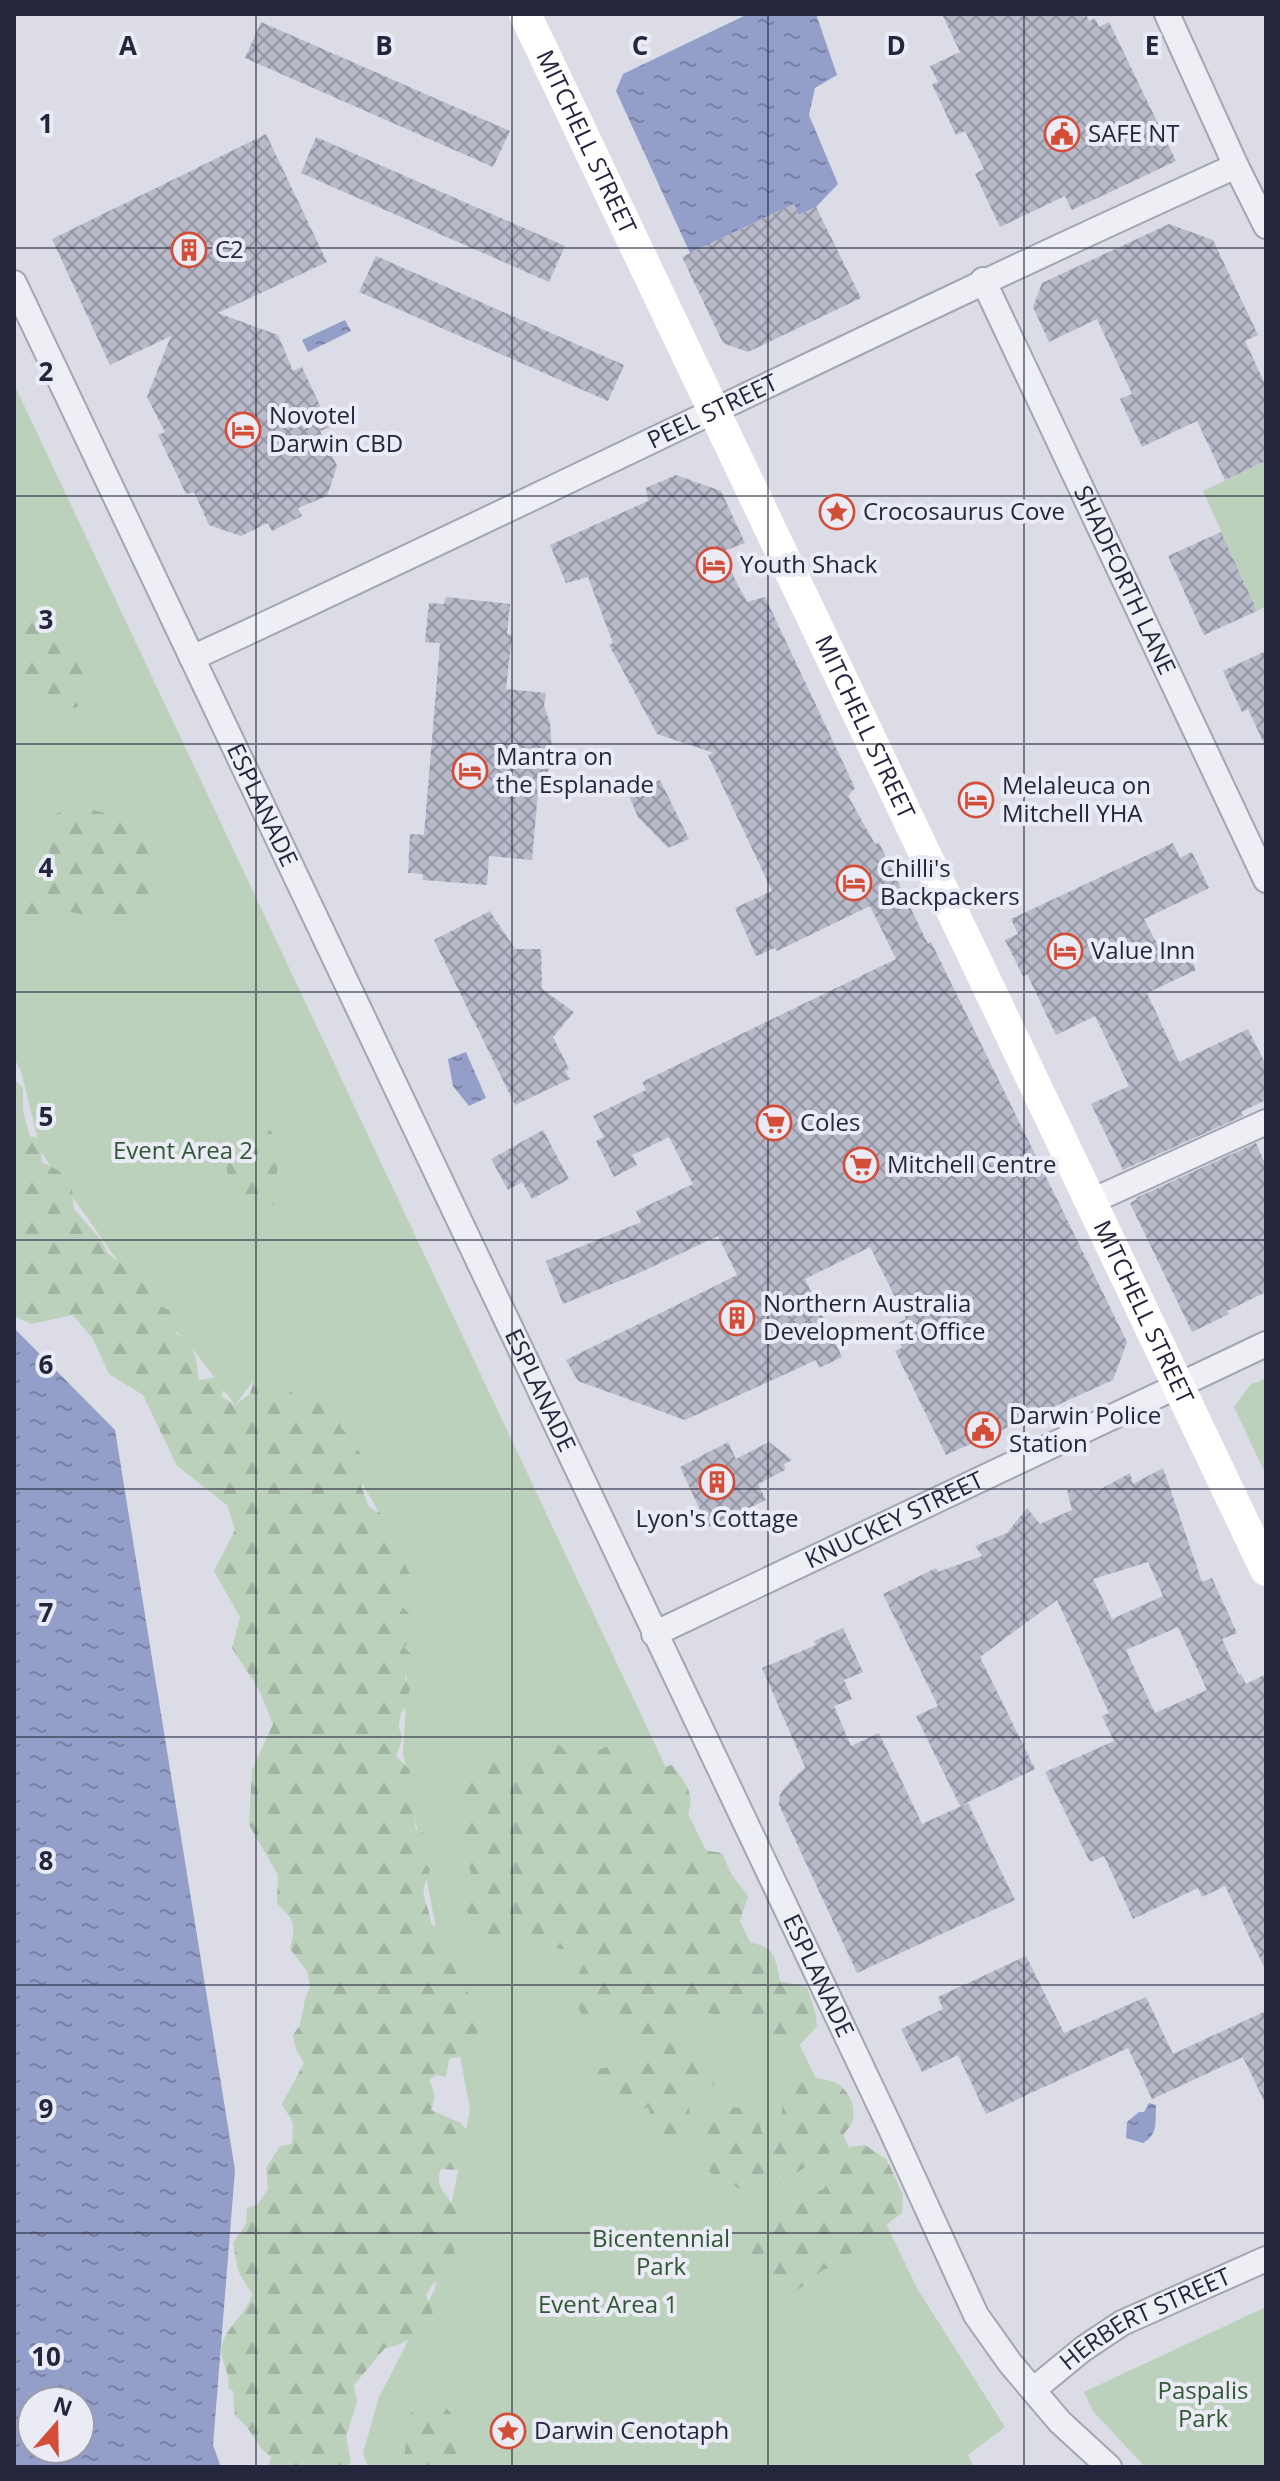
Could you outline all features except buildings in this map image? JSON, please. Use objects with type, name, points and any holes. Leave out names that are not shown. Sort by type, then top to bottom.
[{"type":"street","name":"MITCHELL STREET","points":[[525,14],[1266,1570]]},
{"type":"street","points":[[1167,14],[1266,226]]},
{"type":"street","name":"PEEL STREET","points":[[192,658],[506,513],[983,280],[1236,166]]},
{"type":"street","name":"SHADFORTH LANE","points":[[983,280],[1266,880]]},
{"type":"street","name":"ESPLANADE","points":[[14,283],[976,2315],[1033,2390],[1079,2442],[1109,2467]]},
{"type":"street","points":[[1092,1201],[1266,1122]]},
{"type":"street","name":"KNUCKEY STREET","points":[[654,1634],[1266,1344]]},
{"type":"street","name":"HERBERT STREET","points":[[1033,2390],[1083,2349],[1122,2323],[1266,2259]]},
{"type":"green space","name":"Bicentennial Park","points":[[14,384],[669,1774],[918,2290],[1005,2427],[968,2455],[974,2467],[368,2467],[363,2453],[379,2397],[435,2289],[470,2109],[403,1754],[407,1682],[388,1529],[322,1411],[254,1380],[235,1405],[196,1353],[132,1281],[41,1152],[21,1071],[14,1058]]},
{"type":"green space","points":[[1266,461],[1266,606],[1257,611],[1203,491]]},
{"type":"green space","points":[[27,595],[38,597],[51,606],[80,668],[87,675],[88,701],[75,708],[54,705],[40,690],[14,678],[14,605]]},
{"type":"green space","points":[[70,808],[106,813],[126,823],[142,840],[151,859],[156,882],[137,914],[118,923],[63,910],[33,933],[15,926],[14,882],[52,883],[49,855],[53,815]]},
{"type":"green space","points":[[14,1079],[23,1088],[23,1111],[30,1136],[40,1139],[42,1162],[71,1177],[74,1209],[102,1241],[108,1254],[143,1284],[158,1305],[169,1310],[179,1327],[176,1333],[194,1353],[199,1380],[218,1377],[226,1385],[221,1396],[235,1405],[250,1394],[254,1380],[268,1376],[299,1400],[313,1395],[329,1404],[336,1411],[341,1428],[366,1467],[361,1486],[369,1507],[390,1519],[405,1543],[400,1554],[411,1577],[410,1589],[403,1594],[399,1604],[417,1621],[415,1632],[404,1648],[410,1653],[413,1663],[407,1668],[405,1678],[410,1688],[401,1713],[399,1726],[402,1740],[396,1756],[409,1769],[417,1799],[415,1829],[427,1835],[424,1863],[430,1869],[424,1893],[431,1923],[464,1958],[467,1969],[460,1984],[474,2000],[479,2025],[469,2054],[449,2059],[446,2077],[437,2075],[429,2080],[434,2095],[431,2110],[461,2123],[466,2130],[462,2165],[457,2170],[441,2169],[439,2178],[458,2219],[456,2227],[460,2235],[454,2248],[455,2267],[432,2285],[426,2295],[434,2317],[406,2341],[385,2348],[354,2385],[357,2402],[346,2437],[351,2462],[348,2467],[269,2467],[271,2457],[235,2416],[233,2391],[228,2388],[222,2355],[225,2337],[252,2294],[238,2271],[233,2243],[246,2224],[247,2208],[257,2205],[268,2189],[266,2168],[280,2146],[292,2144],[293,2123],[282,2104],[304,2063],[293,2035],[300,2025],[310,1986],[307,1971],[290,1949],[292,1923],[277,1903],[278,1875],[249,1825],[252,1770],[273,1724],[258,1688],[232,1648],[240,1617],[214,1571],[235,1530],[227,1505],[177,1466],[143,1395],[109,1374],[93,1339],[73,1315],[31,1324],[14,1316]]},
{"type":"green space","points":[[259,1118],[275,1138],[278,1148],[274,1205],[242,1205],[231,1191],[225,1160],[242,1122]]},
{"type":"green space","points":[[1266,1378],[1266,1475],[1234,1407],[1250,1385]]},
{"type":"green space","points":[[556,1742],[575,1761],[610,1745],[634,1751],[644,1772],[672,1765],[690,1795],[690,1809],[683,1828],[691,1848],[722,1853],[731,1874],[748,1896],[734,1939],[768,1949],[775,1960],[780,1981],[807,1987],[815,2011],[817,2026],[796,2049],[755,2029],[737,2015],[683,2011],[686,2031],[677,2048],[675,2061],[706,2065],[719,2079],[712,2087],[691,2094],[692,2133],[668,2147],[648,2124],[652,2118],[648,2107],[633,2115],[627,2106],[611,2101],[588,2087],[598,2069],[618,2064],[635,2054],[632,2023],[609,2008],[598,2017],[584,2017],[580,2011],[575,1991],[577,1977],[584,1964],[580,1952],[513,1941],[492,1941],[475,1928],[466,1909],[471,1873],[459,1827],[461,1809],[451,1798],[466,1773],[475,1771],[501,1751],[517,1757],[527,1754],[538,1743]]},
{"type":"green space","points":[[805,2076],[836,2083],[849,2096],[853,2108],[850,2126],[825,2162],[810,2164],[768,2191],[749,2196],[731,2183],[717,2180],[705,2164],[700,2150],[707,2127],[732,2107],[745,2108],[757,2116],[762,2133],[777,2137],[782,2124],[782,2092],[795,2088]]},
{"type":"green space","points":[[865,2145],[887,2160],[903,2195],[902,2213],[878,2231],[864,2233],[838,2268],[824,2269],[794,2293],[745,2269],[757,2226],[768,2214],[792,2216],[805,2199],[824,2189],[851,2147]]},
{"type":"green space","name":"Paspalis Park","points":[[1266,2307],[1266,2467],[1145,2467],[1093,2411],[1084,2392]]},
{"type":"green space","points":[[441,2402],[462,2426],[470,2442],[456,2456],[456,2467],[400,2467],[405,2454],[408,2417],[414,2410]]},
{"type":"water","points":[[748,14],[816,14],[837,75],[815,88],[809,115],[838,184],[816,207],[799,215],[794,204],[690,253],[616,91],[623,74]]},
{"type":"water","points":[[345,320],[351,331],[308,352],[302,340]]},
{"type":"water","points":[[466,1052],[486,1098],[469,1106],[453,1086],[448,1059]]},
{"type":"water","points":[[14,1328],[115,1430],[235,2170],[213,2445],[221,2467],[14,2467]]},
{"type":"water","points":[[1149,2103],[1156,2105],[1152,2136],[1143,2143],[1126,2138],[1127,2122],[1139,2112],[1144,2112]]},
{"type":"place","name":"SAFE NT","points":[[1062,134]]},
{"type":"place","name":"C2","points":[[189,250]]},
{"type":"place","name":"Novotel Darwin CBD","points":[[243,430]]},
{"type":"place","name":"Crocosaurus Cove","points":[[837,512]]},
{"type":"place","name":"Youth Shack","points":[[714,565]]},
{"type":"place","name":"Mantra on the Esplanade","points":[[470,771]]},
{"type":"place","name":"Melaleuca on Mitchell YHA","points":[[976,800]]},
{"type":"place","name":"Chilli's Backpackers","points":[[854,883]]},
{"type":"place","name":"Value Inn","points":[[1065,951]]},
{"type":"place","name":"Coles","points":[[774,1123]]},
{"type":"place","name":"Mitchell Centre","points":[[861,1165]]},
{"type":"place","name":"Northern Australia Development Office","points":[[737,1318]]},
{"type":"place","name":"Darwin Police Station","points":[[983,1430]]},
{"type":"place","name":"Lyon's Cottage","points":[[717,1482]]},
{"type":"place","name":"Darwin Cenotaph","points":[[508,2431]]},
{"type":"park label","name":"Event Area 2","points":[[183,1151]]},
{"type":"park label","name":"Event Area 1","points":[[608,2305]]}]
